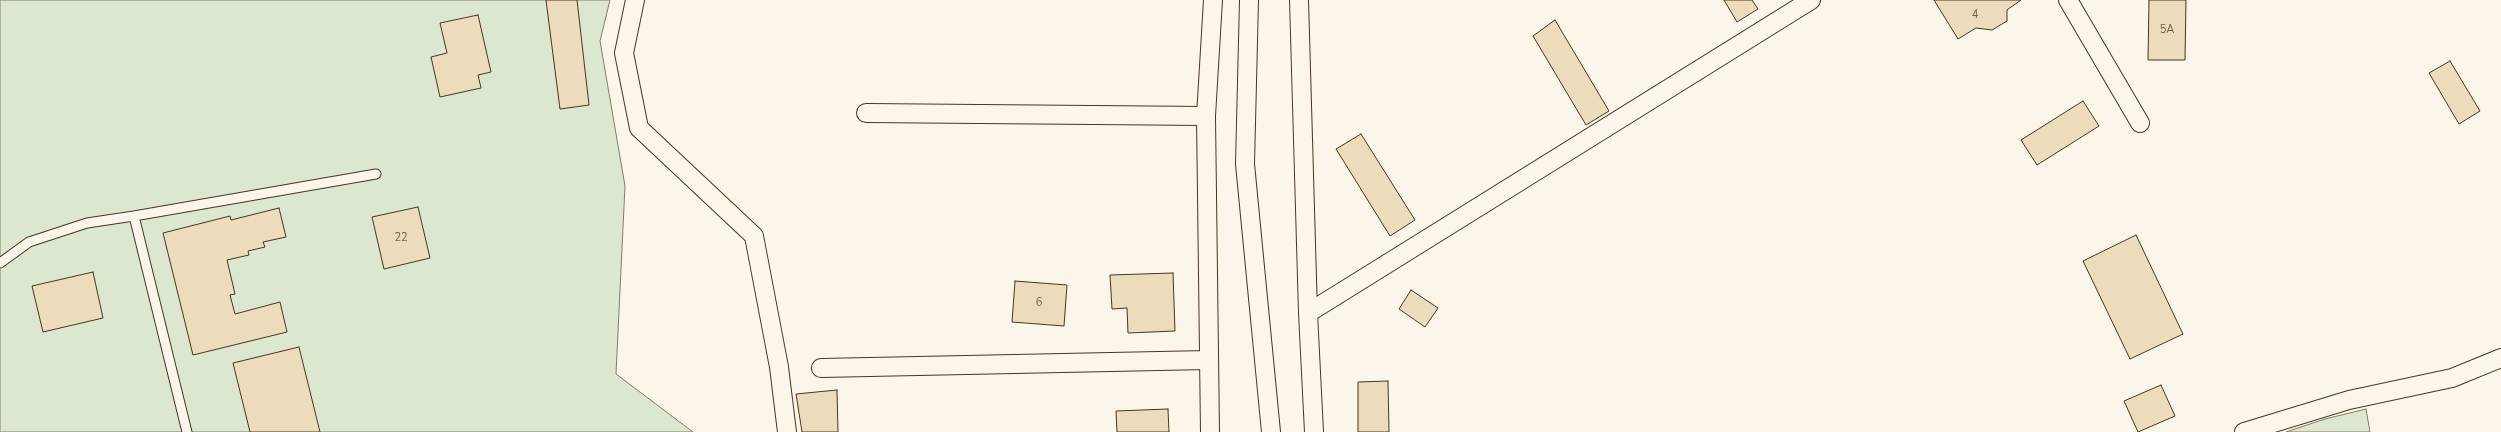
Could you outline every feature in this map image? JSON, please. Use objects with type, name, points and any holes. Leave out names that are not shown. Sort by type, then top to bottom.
[{"type":"street","points":[[635,0],[624,53],[639,128],[754,236],[779,367],[787,432]]},
{"type":"street","points":[[1210,432],[1207,360],[1206,116],[1213,0]]},
{"type":"street","points":[[1249,0],[1245,164],[1271,432]]},
{"type":"street","points":[[1299,0],[1308,313],[1314,432]]},
{"type":"street","points":[[1308,313],[1811,0]]},
{"type":"street","points":[[2068,0],[2140,123]]},
{"type":"street","points":[[866,113],[1206,116]]},
{"type":"street","points":[[2244,432],[2349,400],[2452,378],[2501,358]]},
{"type":"street","points":[[820,368],[1207,360]]},
{"type":"lane","points":[[0,263],[29,242],[87,223],[376,174]]},
{"type":"lane","points":[[134,216],[188,432]]},
{"type":"green space","points":[[0,0],[610,0],[600,41],[625,186],[616,374],[693,432],[0,432]]},
{"type":"green space","points":[[2366,409],[2370,432],[2286,432],[2325,419]]},
{"type":"building","points":[[546,0],[577,0],[589,105],[560,109]]},
{"type":"building","points":[[1724,0],[1752,0],[1758,9],[1737,22]]},
{"type":"building","points":[[1934,0],[2021,0],[2007,10],[2007,21],[1992,30],[1976,28],[1958,39]]},
{"type":"building","points":[[2149,0],[2186,0],[2185,60],[2148,60]]},
{"type":"building","points":[[478,15],[491,72],[478,75],[481,88],[440,97],[431,57],[447,53],[440,23]]},
{"type":"building","points":[[1555,20],[1609,111],[1586,125],[1533,36]]},
{"type":"building","points":[[2450,61],[2480,111],[2459,124],[2429,73]]},
{"type":"building","points":[[2083,101],[2099,126],[2037,165],[2021,140]]},
{"type":"building","points":[[1361,134],[1415,220],[1390,236],[1336,149]]},
{"type":"building","points":[[418,207],[430,258],[384,269],[372,217]]},
{"type":"building","points":[[279,208],[286,237],[263,242],[265,247],[248,251],[249,255],[227,260],[235,294],[230,295],[235,314],[280,302],[287,332],[193,355],[163,233],[230,216],[231,220]]},
{"type":"building","points":[[2136,235],[2183,334],[2130,359],[2083,261]]},
{"type":"building","points":[[93,272],[103,318],[43,332],[32,286]]},
{"type":"building","points":[[1173,273],[1175,331],[1128,333],[1127,308],[1112,309],[1110,275]]},
{"type":"building","points":[[1015,281],[1067,285],[1064,326],[1012,322]]},
{"type":"building","points":[[1411,290],[1438,308],[1425,327],[1399,309]]},
{"type":"building","points":[[299,347],[320,432],[250,432],[233,363]]},
{"type":"building","points":[[1388,381],[1389,432],[1358,432],[1358,382]]},
{"type":"building","points":[[2161,385],[2175,416],[2138,432],[2124,401]]},
{"type":"building","points":[[837,390],[838,432],[802,432],[796,394]]},
{"type":"building","points":[[1168,409],[1169,432],[1117,432],[1116,411]]}]
